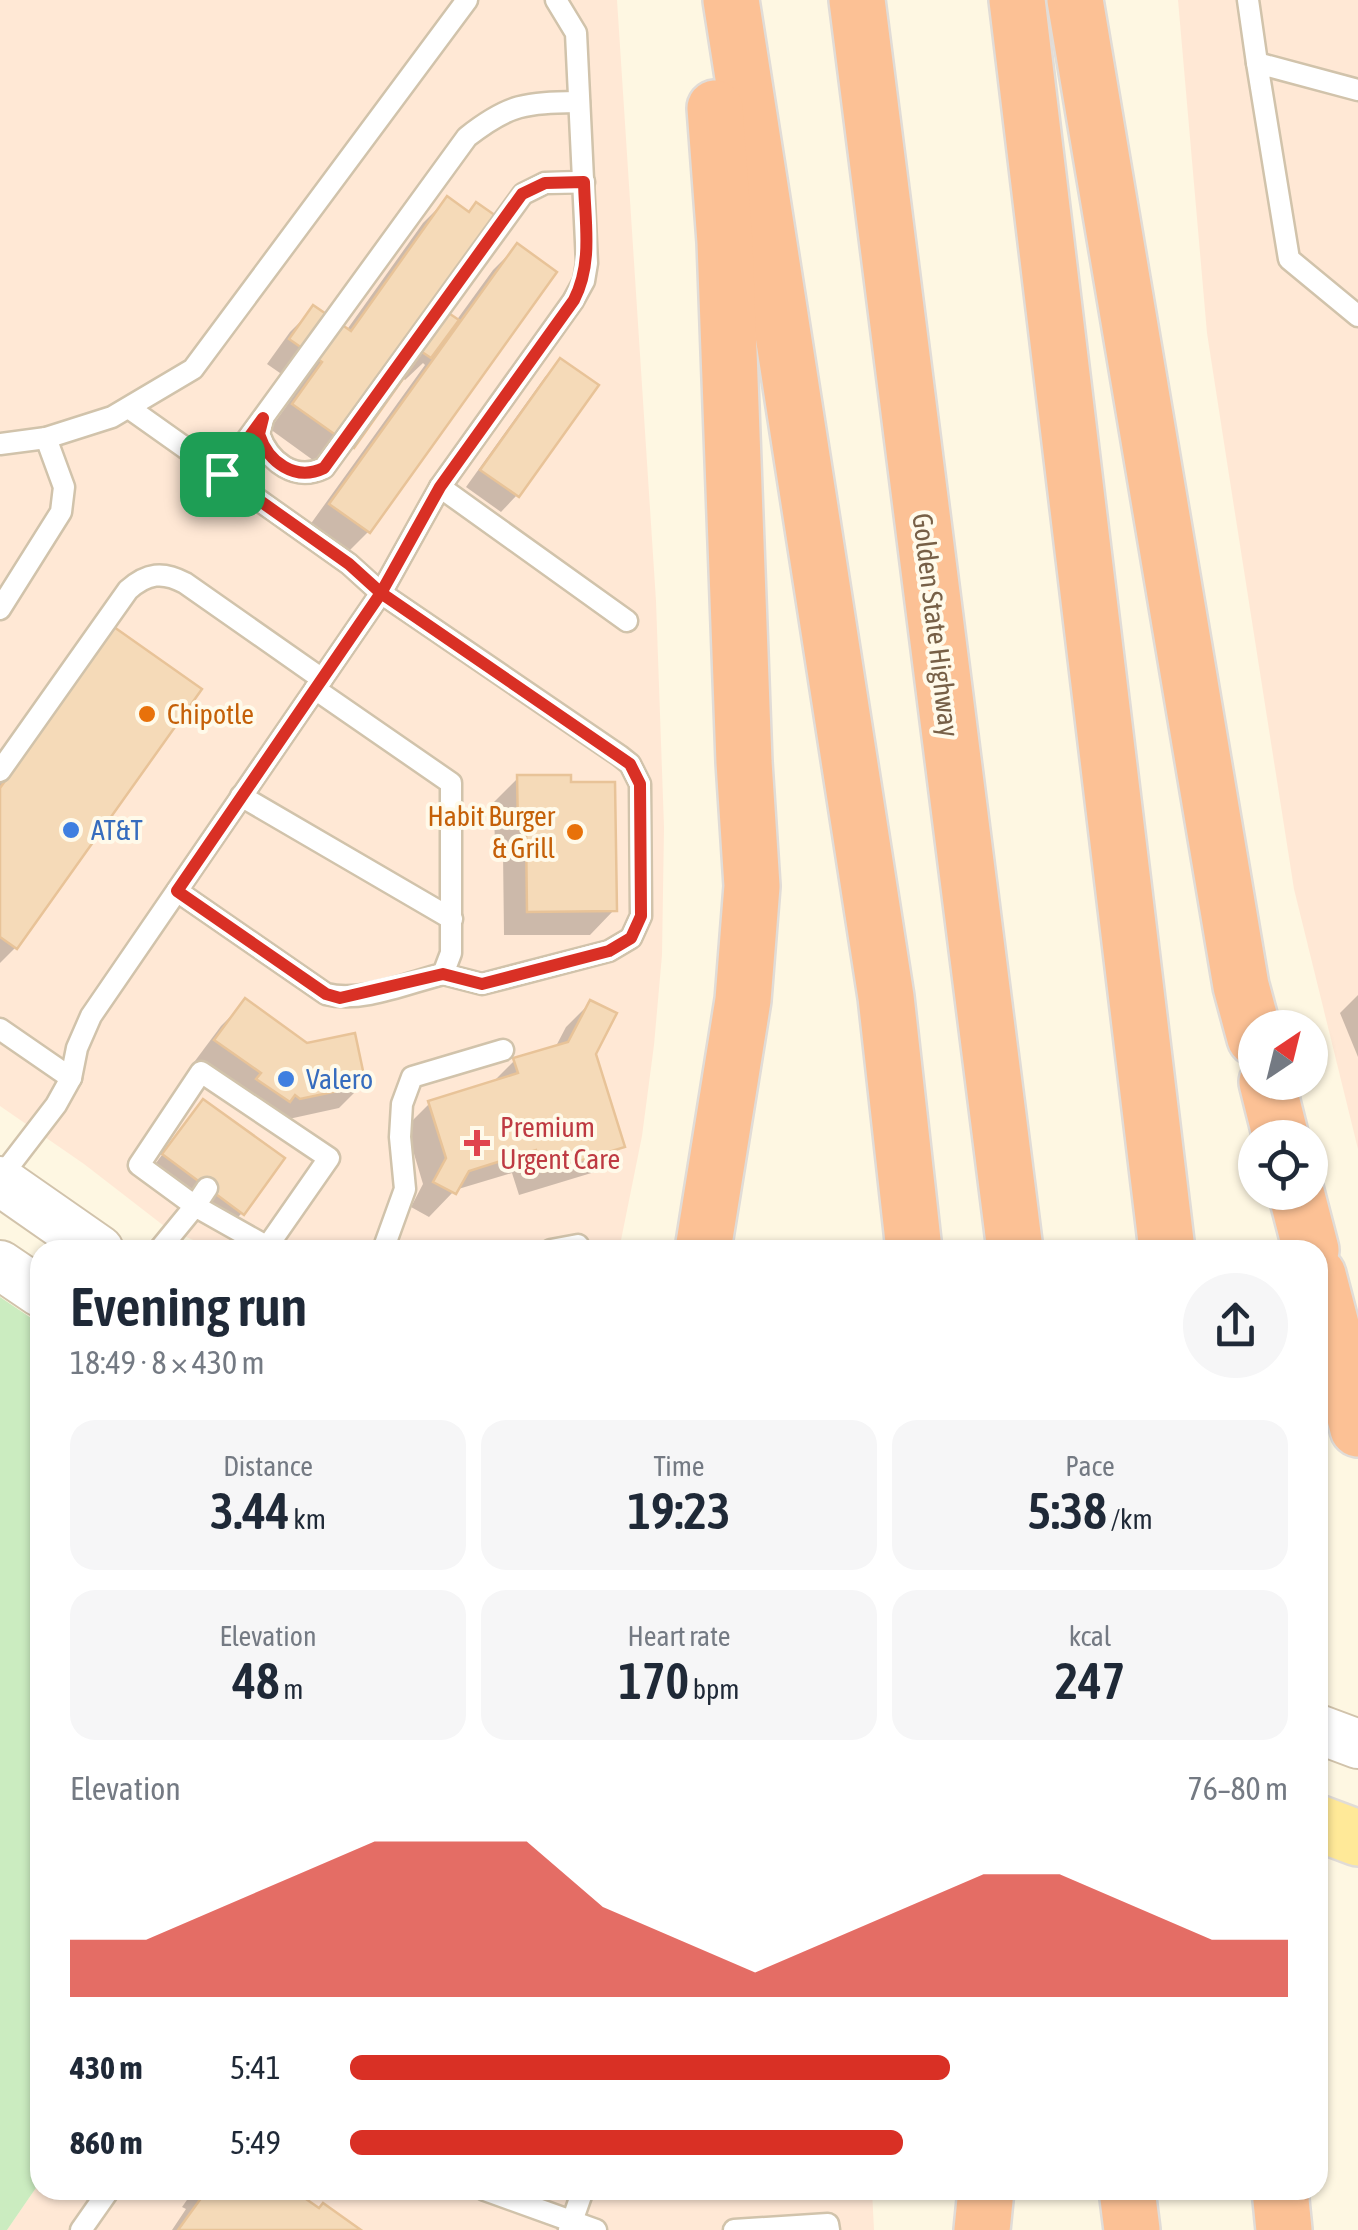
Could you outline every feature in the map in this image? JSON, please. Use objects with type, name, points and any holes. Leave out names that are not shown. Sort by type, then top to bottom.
[{"type":"highway","points":[[705,1240],[743,1000],[752,886],[725,242],[706,0]]},
{"type":"highway","points":[[731,0],[886,998],[913,1240]]},
{"type":"highway","name":"Golden State Highway","points":[[857,0],[1015,1240]]},
{"type":"highway","points":[[1017,0],[1166,1240]]},
{"type":"highway","points":[[1075,0],[1234,947],[1249,1010]]},
{"type":"highway","points":[[1301,1210],[1308,1240]]},
{"type":"highway","points":[[1328,1314],[1358,1429]]},
{"type":"highway","points":[[982,2230],[985,2200]]},
{"type":"highway","points":[[1128,2200],[1132,2230]]},
{"type":"highway","points":[[1281,2200],[1284,2230]]},
{"type":"main road","points":[[1328,1827],[1358,1838]]},
{"type":"street","points":[[0,1180],[85,1240]]},
{"type":"street","points":[[0,1265],[30,1285]]},
{"type":"street","points":[[1328,1733],[1358,1744]]},
{"type":"lane","points":[[0,444],[46,438],[112,417],[193,369],[468,0]]},
{"type":"lane","points":[[0,1180],[56,1105],[70,1078],[91,1016],[381,593],[440,487],[584,281],[587,263],[576,33],[556,0]]},
{"type":"lane","points":[[1248,0],[1288,259],[1358,316]]},
{"type":"lane","points":[[1256,63],[1358,90]]},
{"type":"lane","points":[[222,474],[467,136],[515,106],[580,102]]},
{"type":"lane","points":[[263,418],[259,434],[272,458],[299,474],[324,468],[522,194],[545,183],[584,182]]},
{"type":"lane","points":[[129,408],[349,564],[381,593],[630,764],[640,784],[641,916],[631,938],[609,951],[482,984],[443,974],[356,996],[340,998],[326,994],[177,891]]},
{"type":"lane","points":[[4,596],[61,512],[64,487],[46,438]]},
{"type":"lane","points":[[440,487],[626,621]]},
{"type":"lane","points":[[0,771],[128,590],[154,574],[165,574],[185,583],[451,783],[452,954],[443,974]]},
{"type":"lane","points":[[242,796],[452,919]]},
{"type":"lane","points":[[0,1029],[70,1078]]},
{"type":"lane","points":[[387,1240],[405,1189],[400,1137],[402,1104],[412,1077],[503,1050]]},
{"type":"lane","points":[[258,1240],[201,1197],[138,1165],[201,1072],[329,1158],[276,1240]]},
{"type":"lane","points":[[247,1132],[260,1112]]},
{"type":"lane","points":[[167,1240],[201,1197]]},
{"type":"lane","points":[[81,2230],[103,2200]]},
{"type":"lane","points":[[507,2200],[570,2227],[596,2230]]},
{"type":"lane","points":[[570,2227],[579,2200]]},
{"type":"lane","points":[[734,2230],[828,2224],[829,2230]]},
{"type":"shaded area","points":[[0,0],[617,0],[656,601],[664,827],[662,955],[654,1045],[642,1136],[621,1240],[193,1240],[168,1229],[0,1106]]},
{"type":"shaded area","points":[[1178,0],[1358,0],[1358,1149],[1328,1027],[1328,1010],[1324,1010],[1294,889],[1207,333]]},
{"type":"shaded area","points":[[30,2197],[30,2200],[872,2200],[874,2230],[7,2230]]},
{"type":"green space","points":[[0,1297],[30,1317],[30,2197],[7,2230],[0,2230]]},
{"type":"building","points":[[447,196],[469,212],[476,202],[509,225],[447,312],[459,320],[431,358],[422,352],[354,448],[292,404],[322,362],[289,339],[313,305],[351,331]]},
{"type":"building","points":[[517,243],[557,272],[370,533],[329,504]]},
{"type":"building","points":[[560,358],[599,385],[519,497],[480,470]]},
{"type":"building","points":[[114,627],[202,689],[17,949],[0,937],[0,788]]},
{"type":"building","points":[[517,775],[571,775],[571,782],[615,782],[617,911],[527,912],[526,829],[518,829]]},
{"type":"building","points":[[245,998],[307,1043],[355,1033],[366,1085],[300,1099],[295,1095],[290,1102],[256,1079],[261,1073],[214,1040]]},
{"type":"building","points":[[590,1000],[617,1013],[596,1054],[625,1147],[543,1172],[536,1150],[469,1171],[456,1194],[433,1182],[446,1158],[428,1101],[518,1073],[513,1058],[568,1042]]},
{"type":"building","points":[[203,1099],[285,1158],[244,1215],[162,1154]]},
{"type":"building","points":[[200,2200],[307,2200],[319,2208],[323,2203],[361,2230],[178,2230]]},
{"type":"place","name":"Chipotle","points":[[147,714]]},
{"type":"place","name":"AT&T","points":[[71,830]]},
{"type":"place","name":"Habit Burger & Grill","points":[[575,832]]},
{"type":"place","name":"Valero","points":[[286,1079]]},
{"type":"place","name":"Premium Urgent Care","points":[[477,1143]]},
{"type":"route","points":[[222,474],[263,418],[259,434],[272,458],[299,474],[324,468],[522,194],[545,183],[584,182],[584,281],[440,487],[381,593],[630,764],[640,784],[641,916],[631,938],[609,951],[482,984],[443,974],[340,998],[326,994],[177,891],[381,593],[349,564],[222,474]]}]
